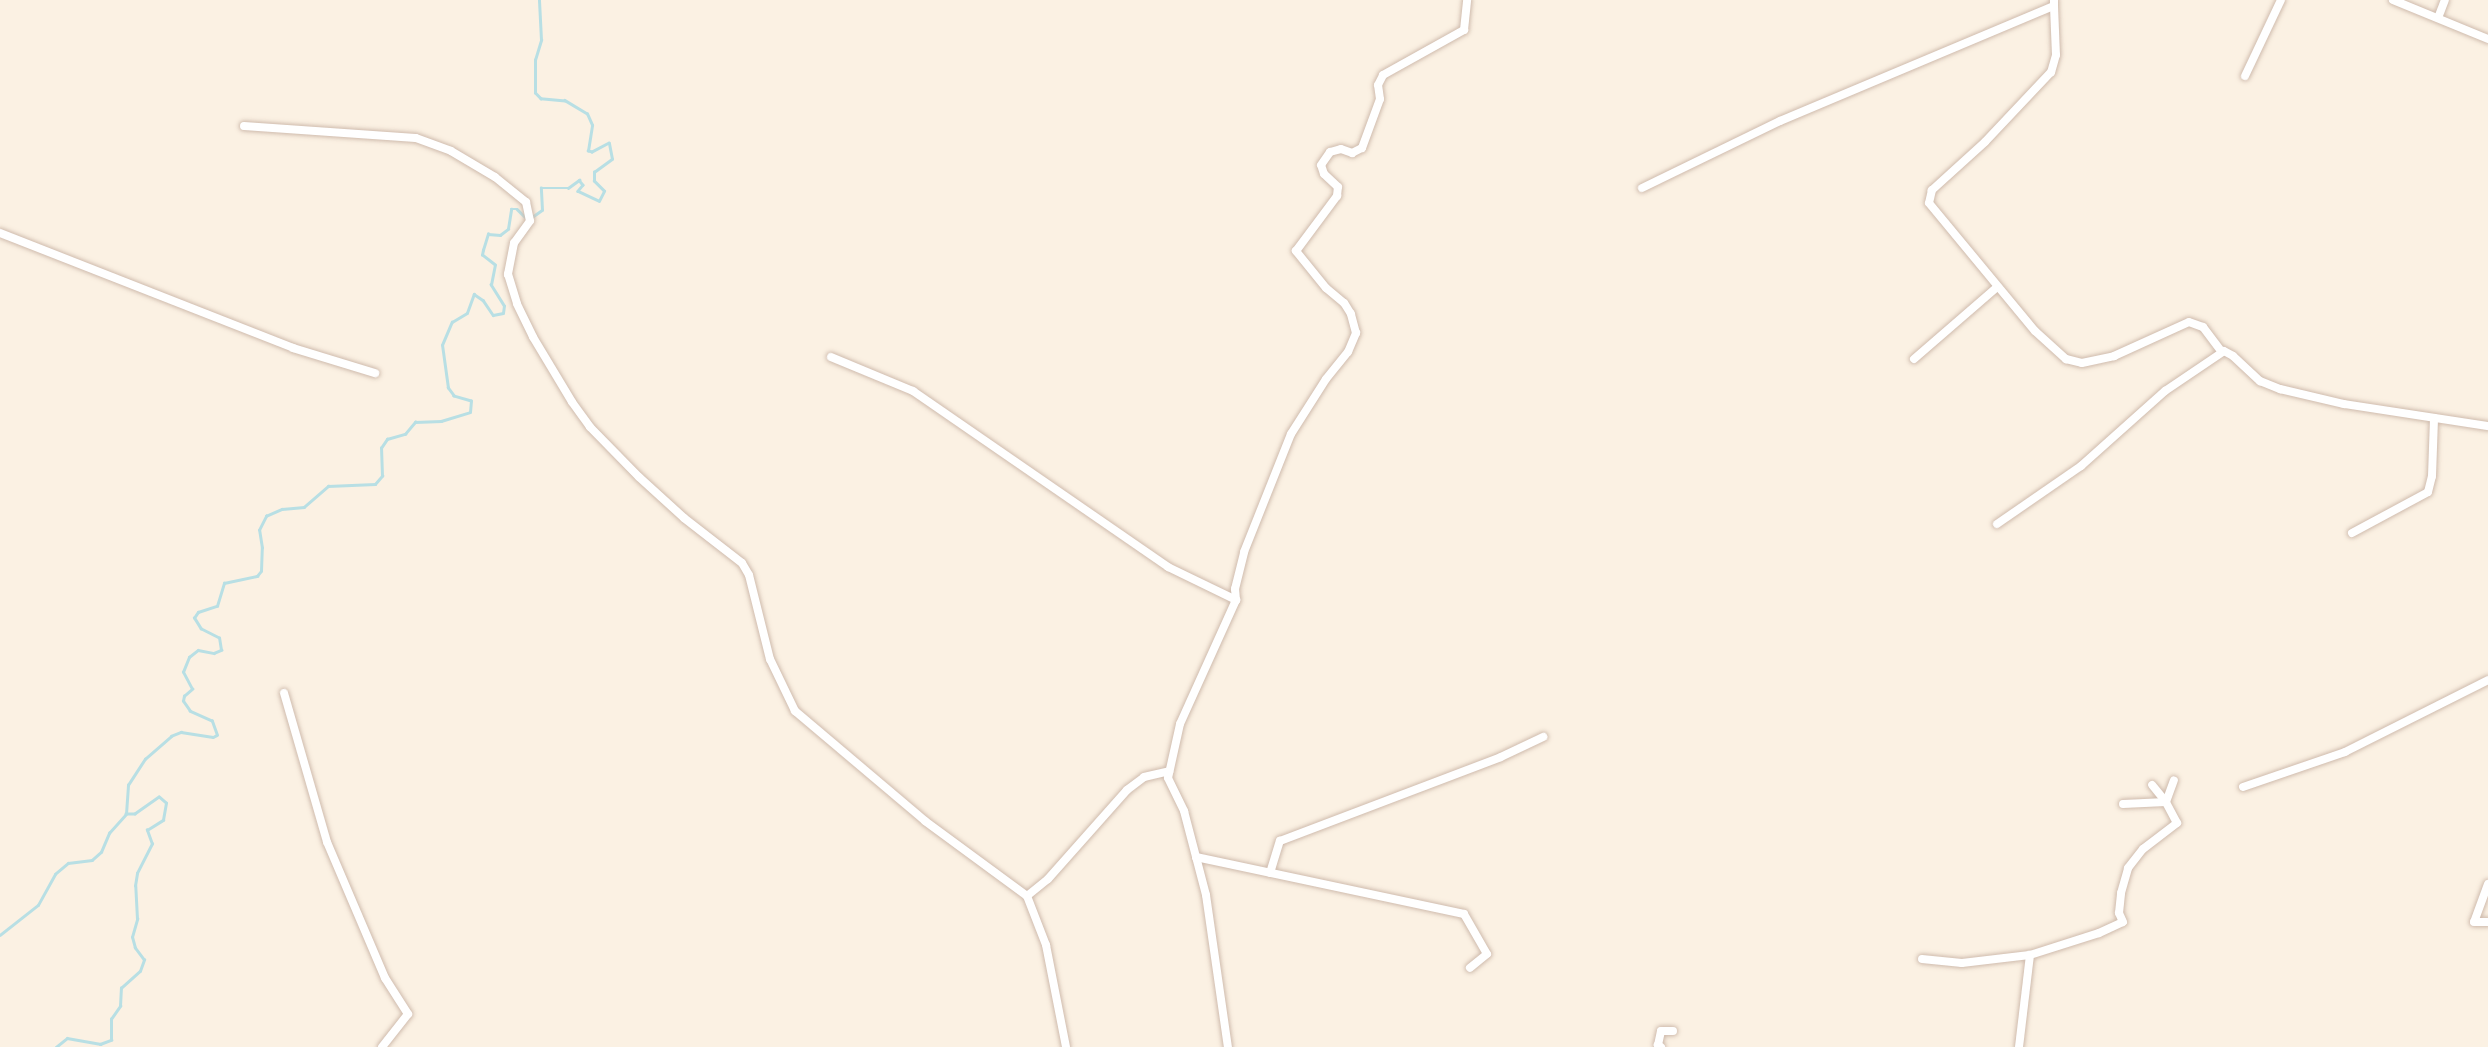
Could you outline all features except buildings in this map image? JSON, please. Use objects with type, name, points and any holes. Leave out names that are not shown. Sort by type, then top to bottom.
[{"type":"street","points":[[1228,1047],[1206,895],[1184,811],[1168,778],[1169,771],[1180,724],[1236,600],[1235,589],[1244,552],[1291,435],[1326,379],[1348,352],[1356,333],[1352,314],[1344,303],[1326,288],[1296,251],[1337,196],[1339,187],[1324,174],[1321,165],[1330,152],[1341,149],[1352,153],[1362,148],[1380,99],[1378,85],[1383,75],[1464,30],[1467,0]]},
{"type":"street","points":[[2245,76],[2281,0]]},
{"type":"street","points":[[2393,0],[2458,29],[2488,39]]},
{"type":"street","points":[[2438,18],[2445,0]]},
{"type":"street","points":[[1642,188],[1793,116],[2054,3],[2056,55],[2050,72],[2031,95],[1928,197],[1935,212],[2046,344],[2073,362],[2114,356],[2189,322],[2203,327],[2222,352],[2233,356],[2260,381],[2280,389],[2344,404],[2488,426]]},
{"type":"street","points":[[244,126],[416,138],[451,151],[526,202],[530,218],[514,243],[508,274],[517,304],[533,337],[572,402],[598,435],[684,518],[742,563],[749,575],[770,659],[795,711],[925,821],[1027,896],[1046,946],[1066,1047]]},
{"type":"street","points":[[0,233],[293,348],[375,373]]},
{"type":"street","points":[[1914,359],[1997,287]]},
{"type":"street","points":[[1997,524],[2081,466],[2165,391],[2222,352]]},
{"type":"street","points":[[831,357],[913,391],[1168,568],[1236,600]]},
{"type":"street","points":[[2352,533],[2428,492],[2431,483],[2434,418]]},
{"type":"street","points":[[2244,787],[2345,752],[2488,680]]},
{"type":"street","points":[[284,692],[327,842],[385,978],[408,1014],[382,1047]]},
{"type":"street","points":[[1270,873],[1280,841],[1501,757],[1543,737]]},
{"type":"street","points":[[1027,896],[1048,879],[1127,790],[1144,777],[1169,771]]},
{"type":"street","points":[[2166,803],[2174,780]]},
{"type":"street","points":[[1922,959],[1962,963],[2029,956],[2099,933],[2123,922],[2119,913],[2128,868],[2143,849],[2177,823],[2152,785]]},
{"type":"street","points":[[2123,804],[2166,803]]},
{"type":"street","points":[[1196,857],[1464,915],[1486,954],[1470,968]]},
{"type":"street","points":[[2488,884],[2474,922],[2488,922]]},
{"type":"street","points":[[2019,1047],[2029,956]]},
{"type":"street","points":[[1661,1047],[1658,1045],[1661,1031],[1674,1031]]},
{"type":"waterway","points":[[532,217],[542,210],[541,188],[568,188],[579,180],[583,185],[578,191],[599,201],[604,191],[594,181],[594,172],[612,159],[609,143],[592,152],[588,151],[592,125],[587,114],[565,101],[541,99],[535,93],[535,60],[541,40],[539,0]]},
{"type":"waterway","points":[[0,935],[38,905],[55,874],[68,863],[92,860],[101,852],[109,833],[126,814],[128,785],[145,759],[171,736],[181,732],[213,737],[217,735],[212,721],[190,711],[183,701],[184,696],[192,689],[183,672],[189,657],[198,650],[214,653],[221,650],[219,638],[201,629],[194,618],[198,612],[217,606],[224,583],[257,576],[261,571],[262,548],[259,530],[266,516],[282,509],[304,507],[328,486],[375,484],[382,476],[381,448],[387,439],[405,434],[415,422],[441,421],[470,412],[471,401],[454,396],[448,388],[442,345],[452,322],[467,313],[474,294],[483,300],[493,315],[503,313],[504,306],[491,285],[495,265],[482,255],[483,250],[488,234],[500,235],[508,229],[511,209],[517,209],[525,217]]},
{"type":"waterway","points":[[56,1047],[67,1038],[100,1044],[111,1040],[111,1019],[120,1006],[121,988],[140,971],[144,960],[135,948],[132,937],[137,919],[135,886],[137,873],[152,844],[147,830],[163,820],[166,803],[159,797],[135,814],[126,814]]}]
